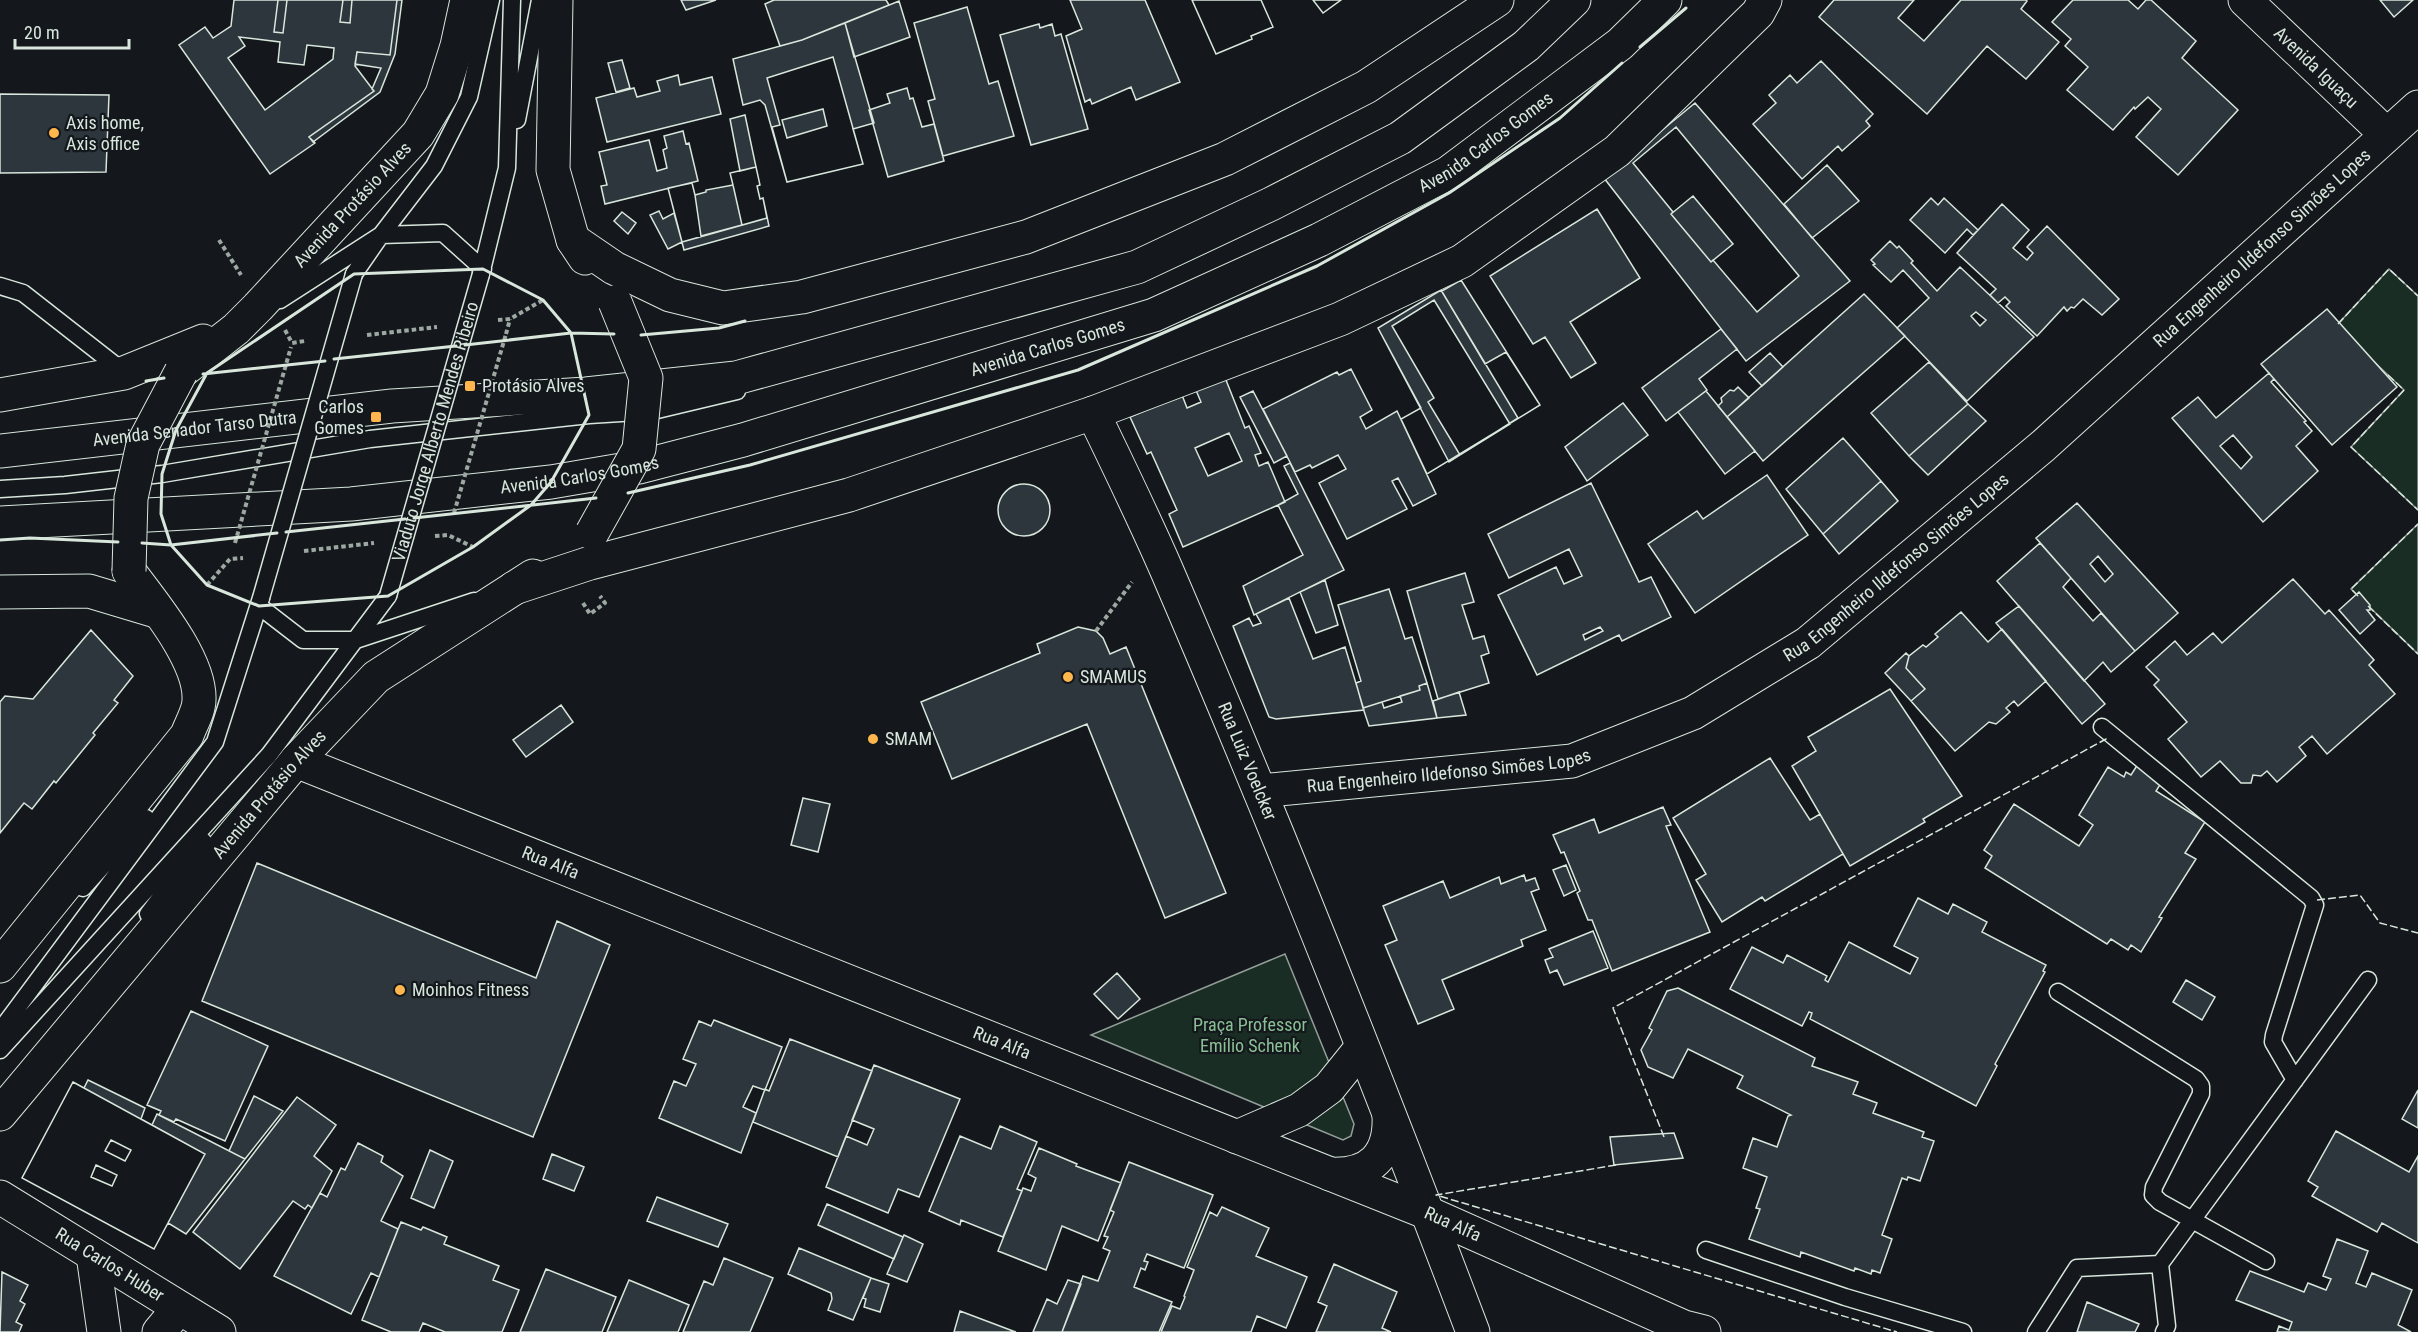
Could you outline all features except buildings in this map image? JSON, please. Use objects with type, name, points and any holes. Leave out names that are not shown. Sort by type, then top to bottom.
[{"type":"main road","name":"Avenida Protásio Alves","points":[[159,612],[129,571],[131,498],[143,444],[181,372],[236,329],[418,134],[442,94],[457,46],[467,0]]},
{"type":"main road","points":[[556,0],[553,170],[573,240],[614,268],[670,295],[723,308],[802,297],[1026,237],[1225,159],[1365,87],[1497,0]]},
{"type":"main road","name":"Avenida Senador Tarso Dutra","points":[[0,451],[392,406],[586,394],[736,378],[1137,267],[1271,204],[1400,138],[1526,46],[1574,0]]},
{"type":"main road","name":"Avenida Carlos Gomes","points":[[0,523],[351,504],[551,482],[639,467],[743,440],[1154,315],[1319,240],[1448,173],[1620,44],[1665,0]]},
{"type":"main road","points":[[514,588],[590,563],[849,495],[1093,413],[1340,319],[1462,261],[1617,151],[1758,13],[1765,0]]},
{"type":"main road","name":"Avenida Iguaçu","points":[[2245,0],[2386,134]]},
{"type":"main road","name":"Rua Engenheiro Ildefonso Simões Lopes","points":[[1260,791],[1572,761],[1693,713],[1808,644],[2043,446],[2418,107]]},
{"type":"main road","name":"Avenida Protásio Alves","points":[[0,1114],[283,758],[376,677],[566,555],[592,533],[639,449],[646,378],[615,302],[573,240]]},
{"type":"main road","points":[[0,395],[124,373],[236,329]]},
{"type":"main road","name":"Rua Luiz Voelcker","points":[[1093,413],[1167,569],[1260,791],[1473,1332]]},
{"type":"main road","points":[[0,592],[89,591],[159,612],[193,665],[199,700],[187,735],[0,966]]},
{"type":"main road","name":"Rua Alfa","points":[[283,758],[1428,1213],[1684,1327],[1704,1332]]},
{"type":"main road","points":[[1237,1137],[1299,1110],[1329,1088],[1362,1047]]},
{"type":"main road","name":"Rua Luiz Voelcker","points":[[1330,1174],[1347,1175],[1363,1170],[1376,1160],[1385,1148],[1390,1132],[1389,1115]]},
{"type":"main road","name":"Rua Carlos Huber","points":[[0,1197],[93,1255],[169,1320],[219,1332]]},
{"type":"main road","points":[[93,1255],[104,1332]]},
{"type":"lane","points":[[469,97],[476,0]]},
{"type":"lane","points":[[0,1031],[215,742],[260,602],[354,274],[434,166],[469,97],[491,0]]},
{"type":"lane","points":[[507,168],[512,0]]},
{"type":"lane","points":[[507,168],[540,0]]},
{"type":"lane","points":[[0,489],[65,485],[162,474],[370,439],[589,415],[653,411],[732,393],[1138,277],[1286,210],[1408,146],[1550,42],[1591,0]]},
{"type":"lane","name":"Viaduto Jorge Alberto Mendes Ribeiro","points":[[283,758],[356,640],[388,596],[482,272],[507,168]]},
{"type":"lane","points":[[236,329],[381,235],[442,232],[482,272]]},
{"type":"lane","points":[[0,286],[23,293],[124,373]]},
{"type":"lane","points":[[260,602],[303,640],[356,640],[514,588]]},
{"type":"lane","points":[[2102,727],[2311,898],[2315,904],[2273,1042],[2295,1080]]},
{"type":"lane","points":[[0,980],[215,742]]},
{"type":"lane","points":[[0,1050],[283,758]]},
{"type":"lane","points":[[0,1108],[283,758]]},
{"type":"lane","points":[[2164,1332],[2167,1326],[2160,1264],[2368,980]]},
{"type":"lane","points":[[2058,992],[2196,1079],[2201,1086],[2200,1094],[2154,1187],[2154,1196],[2160,1202],[2266,1261]]},
{"type":"lane","points":[[1706,1250],[1845,1297],[1962,1332]]},
{"type":"lane","points":[[2036,1332],[2077,1268],[2160,1264]]},
{"type":"path","points":[[487,321],[510,319],[543,300]]},
{"type":"path","points":[[454,513],[510,319]]},
{"type":"path","points":[[207,585],[230,559],[292,345],[280,322]]},
{"type":"path","points":[[361,335],[441,326]]},
{"type":"path","points":[[292,345],[315,340]]},
{"type":"path","points":[[427,537],[448,535],[473,547]]},
{"type":"path","points":[[296,552],[383,542]]},
{"type":"path","points":[[230,559],[252,557]]},
{"type":"path","points":[[1096,631],[1133,582]]},
{"type":"path","points":[[590,614],[605,603],[595,588]]},
{"type":"green space","points":[[2389,269],[2418,296],[2418,510],[2351,447],[2404,390],[2336,326]]},
{"type":"green space","points":[[2418,524],[2418,654],[2351,589]]},
{"type":"green space","name":"Praça Professor Emílio Schenk","points":[[1285,954],[1354,1124],[1351,1136],[1343,1140],[1091,1035]]},
{"type":"fence","points":[[2338,324],[2389,269],[2418,296]]},
{"type":"fence","points":[[2388,375],[2404,390],[2351,447],[2418,510]]},
{"type":"fence","points":[[2358,596],[2351,589],[2418,524]]},
{"type":"fence","points":[[2368,606],[2418,654]]},
{"type":"fence","points":[[1664,1137],[1613,1008],[2106,739],[2109,741]]},
{"type":"fence","points":[[2317,900],[2360,895],[2380,923],[2418,933]]},
{"type":"fence","points":[[1616,1165],[1436,1195],[1897,1332]]},
{"type":"wall","points":[[1640,47],[1686,8]]},
{"type":"wall","points":[[628,493],[750,465],[1078,370],[1317,266],[1449,193],[1560,118],[1622,63]]},
{"type":"wall","points":[[483,269],[543,300],[571,333],[589,415],[551,482],[531,505],[473,547],[388,596],[259,606],[207,585],[171,545],[161,514],[162,474],[176,430],[207,373],[354,274],[483,269]]},
{"type":"wall","points":[[641,335],[719,328],[745,321]]},
{"type":"wall","points":[[465,345],[571,333],[614,334]]},
{"type":"wall","points":[[334,359],[456,346]]},
{"type":"wall","points":[[203,374],[325,361]]},
{"type":"wall","points":[[146,381],[164,378]]},
{"type":"wall","points":[[414,518],[596,498]]},
{"type":"wall","points":[[286,532],[405,519]]},
{"type":"wall","points":[[142,543],[171,545],[277,533]]},
{"type":"wall","points":[[0,540],[30,538],[118,542]]},
{"type":"place","name":"Axis home, Axis office","points":[[54,133]]},
{"type":"place","name":"Protásio Alves","points":[[470,386]]},
{"type":"place","name":"Carlos Gomes","points":[[376,417]]},
{"type":"place","name":"SMAMUS","points":[[1068,677]]},
{"type":"place","name":"SMAM","points":[[873,739]]},
{"type":"place","name":"Moinhos Fitness","points":[[400,990]]}]
